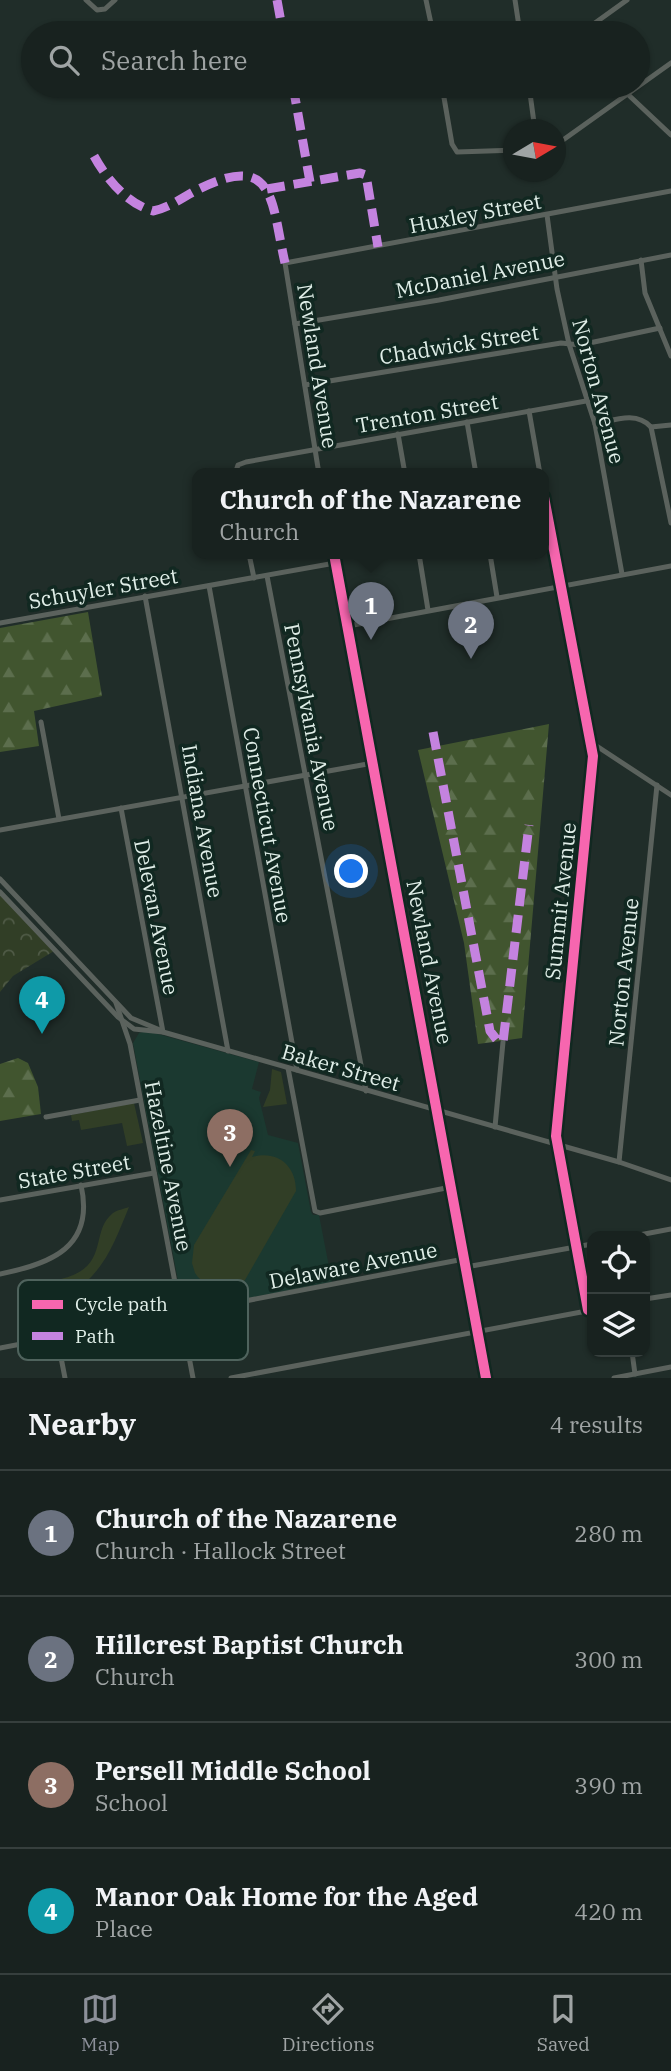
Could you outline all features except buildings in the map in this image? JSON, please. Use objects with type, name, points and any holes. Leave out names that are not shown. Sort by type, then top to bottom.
[{"type":"street","points":[[86,0],[97,10],[105,9],[115,0]]},
{"type":"street","points":[[426,0],[430,21]]},
{"type":"street","points":[[515,0],[518,21]]},
{"type":"street","points":[[598,21],[627,0]]},
{"type":"street","points":[[650,78],[671,63]]},
{"type":"street","points":[[444,98],[454,149],[462,154],[503,151]]},
{"type":"street","points":[[531,98],[534,119]]},
{"type":"street","points":[[566,140],[623,98]]},
{"type":"street","points":[[632,98],[671,135]]},
{"type":"street","name":"Huxley Street","points":[[285,263],[671,191]]},
{"type":"street","name":"Norton Avenue","points":[[547,215],[555,276],[569,344],[595,424],[622,574]]},
{"type":"street","name":"McDaniel Avenue","points":[[295,324],[439,300],[671,255]]},
{"type":"street","points":[[641,260],[646,293],[671,356]]},
{"type":"street","name":"Newland Avenue","points":[[285,263],[318,468]]},
{"type":"street","name":"Chadwick Street","points":[[304,386],[569,344],[580,345],[660,328]]},
{"type":"street","name":"Trenton Street","points":[[239,468],[246,462],[586,401]]},
{"type":"street","points":[[529,411],[539,468]]},
{"type":"street","points":[[595,424],[639,417],[651,427],[671,523]]},
{"type":"street","points":[[467,422],[475,468]]},
{"type":"street","points":[[651,427],[671,425]]},
{"type":"street","points":[[398,434],[404,468]]},
{"type":"street","name":"Summit Avenue","points":[[549,525],[589,741],[592,771],[558,1144],[587,1296]]},
{"type":"street","points":[[250,559],[254,578]]},
{"type":"street","name":"Newland Avenue","points":[[335,559],[486,1378]]},
{"type":"street","points":[[420,559],[428,610]]},
{"type":"street","points":[[492,559],[497,597]]},
{"type":"street","name":"Schuyler Street","points":[[0,623],[335,563]]},
{"type":"street","points":[[348,625],[671,566]]},
{"type":"street","name":"Pennsylvania Avenue","points":[[267,576],[366,1091]]},
{"type":"street","name":"Connecticut Avenue","points":[[209,586],[297,1070]]},
{"type":"street","name":"Indiana Avenue","points":[[145,596],[228,1051]]},
{"type":"street","points":[[41,722],[59,819]]},
{"type":"street","points":[[589,741],[671,795]]},
{"type":"street","points":[[0,830],[373,763]]},
{"type":"street","name":"Norton Avenue","points":[[619,1162],[657,785]]},
{"type":"street","name":"Delevan Avenue","points":[[121,808],[163,1032]]},
{"type":"street","name":"Baker Street","points":[[0,879],[136,1021],[163,1032],[558,1144],[671,1180]]},
{"type":"street","name":"Baker Street","points":[[0,892],[125,1023],[134,1029],[163,1032]]},
{"type":"street","name":"Hazeltine Avenue","points":[[116,1003],[130,1042],[174,1280]]},
{"type":"street","points":[[130,1042],[135,1034],[145,1030]]},
{"type":"street","points":[[495,1127],[503,1042]]},
{"type":"street","points":[[288,1068],[315,1211],[320,1213],[451,1188]]},
{"type":"street","points":[[46,1117],[140,1100]]},
{"type":"street","name":"State Street","points":[[0,1200],[154,1173]]},
{"type":"street","points":[[0,1274],[46,1263],[68,1247],[83,1216],[81,1185]]},
{"type":"street","points":[[650,1233],[671,1229]]},
{"type":"street","name":"Delaware Avenue","points":[[466,1267],[587,1245]]},
{"type":"street","name":"Delaware Avenue","points":[[248,1301],[464,1259]]},
{"type":"street","points":[[650,1298],[671,1295]]},
{"type":"street","points":[[232,1378],[587,1311]]},
{"type":"street","name":"Delaware Avenue","points":[[0,1348],[18,1345]]},
{"type":"street","points":[[633,1357],[635,1374]]},
{"type":"street","points":[[61,1360],[65,1378]]},
{"type":"street","name":"Hazeltine Avenue","points":[[190,1360],[193,1378]]},
{"type":"street","points":[[614,1378],[671,1367]]},
{"type":"shaded area","points":[[147,1031],[259,1062],[252,1089],[261,1092],[259,1098],[268,1135],[298,1143],[311,1212],[313,1215],[319,1215],[332,1282],[248,1298],[248,1280],[178,1280],[133,1043],[139,1033]]},
{"type":"green space","points":[[88,612],[102,696],[34,711],[39,746],[0,752],[0,628]]},
{"type":"green space","points":[[549,724],[522,1038],[478,1044],[464,943],[418,750]]},
{"type":"green space","points":[[0,894],[54,951],[13,976],[0,992]]},
{"type":"green space","points":[[18,1058],[28,1063],[38,1087],[41,1114],[0,1121],[0,1064]]},
{"type":"green space","points":[[272,1069],[281,1072],[287,1104],[263,1107],[270,1090]]},
{"type":"green space","points":[[134,1103],[143,1143],[127,1146],[122,1123],[81,1130],[79,1120],[72,1121],[71,1115]]},
{"type":"green space","points":[[251,1150],[255,1151],[252,1157],[261,1155],[277,1158],[289,1167],[296,1191],[245,1280],[201,1280],[192,1263],[194,1245]]},
{"type":"green space","points":[[129,1207],[113,1245],[99,1267],[88,1280],[62,1280],[87,1266],[97,1249],[106,1221],[115,1212]]},
{"type":"marked path","points":[[277,0],[281,21]]},
{"type":"marked path","points":[[295,98],[310,182]]},
{"type":"marked path","points":[[94,156],[118,189],[134,203],[153,211],[223,179],[242,176],[256,179],[272,203],[285,263]]},
{"type":"marked path","points":[[267,189],[360,173],[366,175],[378,247]]},
{"type":"marked path","points":[[433,732],[490,1031],[497,1040],[503,1042],[529,825]]},
{"type":"cycle path","points":[[549,523],[593,756],[556,1136],[587,1305]]},
{"type":"cycle path","points":[[335,559],[486,1378]]},
{"type":"place","name":"Church of the Nazarene","points":[[371,640]]},
{"type":"place","name":"Hillcrest Baptist Church","points":[[471,659]]},
{"type":"place","name":"Manor Oak Home for the Aged","points":[[42,1034]]},
{"type":"place","name":"Persell Middle School","points":[[230,1167]]}]
